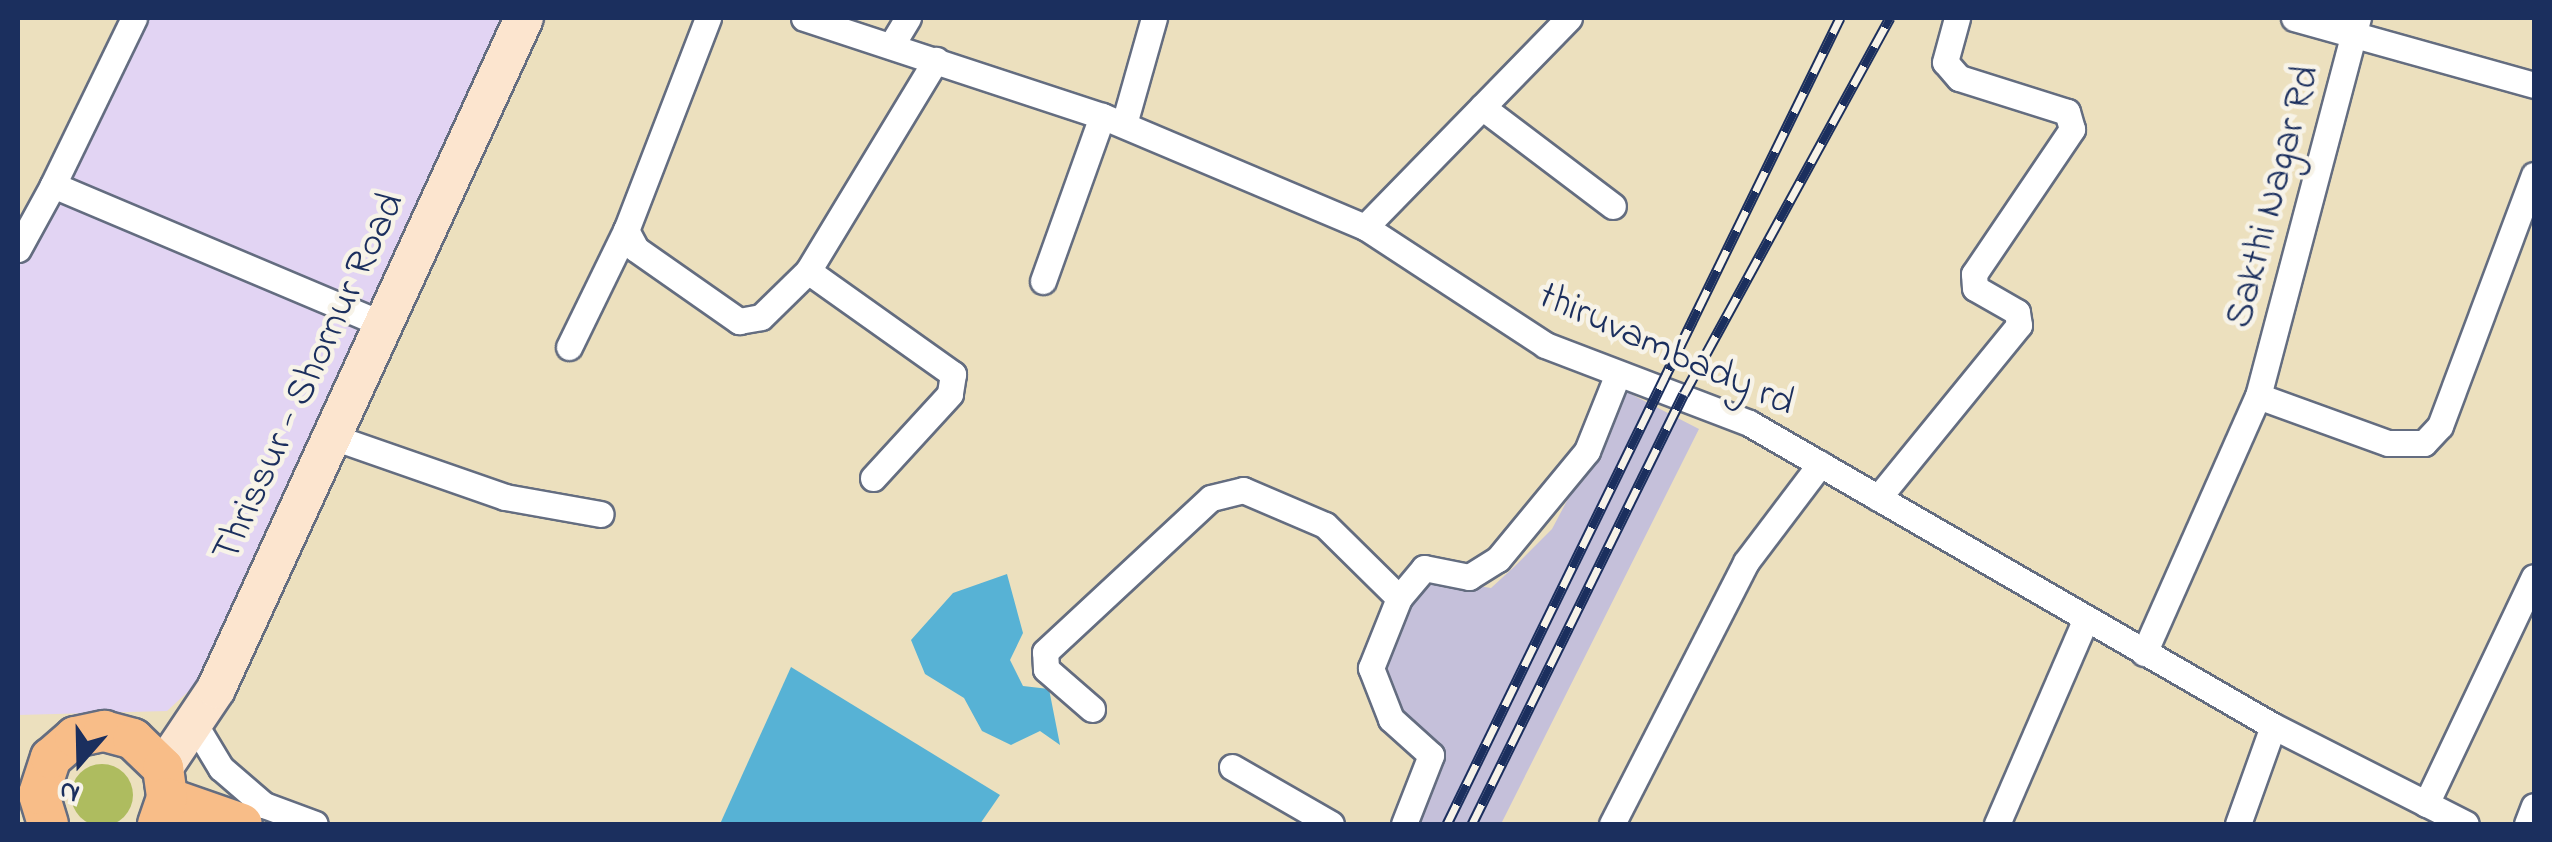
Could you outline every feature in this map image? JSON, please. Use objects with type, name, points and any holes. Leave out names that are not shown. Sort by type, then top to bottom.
[{"type":"main road","name":"Thrissur - Shornur Road","points":[[163,797],[192,720],[216,690],[524,18]]},
{"type":"main road","points":[[48,824],[31,766],[76,737],[104,731],[133,739],[163,797],[242,824]]},
{"type":"street","points":[[18,249],[134,18]]},
{"type":"street","points":[[569,346],[626,230],[708,18]]},
{"type":"street","name":"thiruvambady rd","points":[[804,18],[1113,120],[1366,227],[1545,345],[1617,376],[1684,394],[1820,464],[2273,726],[2466,824]]},
{"type":"street","points":[[892,46],[908,18]]},
{"type":"street","points":[[1043,280],[1154,18]]},
{"type":"street","points":[[1366,227],[1569,18]]},
{"type":"street","points":[[1878,498],[2020,325],[2018,312],[1975,288],[1974,274],[2072,128],[2067,112],[1959,78],[1945,62],[1957,18]]},
{"type":"street","points":[[2294,18],[2358,26],[2534,85]]},
{"type":"street","name":"Sakthi Nagar Rd","points":[[2144,653],[2258,396],[2358,26]]},
{"type":"street","points":[[626,230],[636,249],[739,321],[760,317],[808,271],[936,60]]},
{"type":"street","points":[[1482,107],[1613,206]]},
{"type":"street","points":[[2258,396],[2388,443],[2424,443],[2440,426],[2534,175]]},
{"type":"street","points":[[53,184],[385,325]]},
{"type":"street","points":[[808,271],[953,374],[950,394],[874,478]]},
{"type":"street","points":[[1404,824],[1431,756],[1391,719],[1372,668],[1399,598],[1424,568],[1469,577],[1498,559],[1587,451],[1617,376]]},
{"type":"street","points":[[333,438],[505,497],[600,514]]},
{"type":"street","points":[[1612,824],[1746,562],[1820,464]]},
{"type":"street","points":[[1092,709],[1046,668],[1044,652],[1212,498],[1244,490],[1324,524],[1399,598]]},
{"type":"street","points":[[2426,804],[2534,577]]},
{"type":"street","points":[[1997,824],[2086,618]]},
{"type":"street","points":[[192,720],[220,768],[264,805],[315,824]]},
{"type":"street","points":[[2238,824],[2273,726]]},
{"type":"street","points":[[1232,767],[1330,824]]},
{"type":"street","points":[[2527,824],[2534,806]]},
{"type":"shaded area","points":[[145,18],[512,18],[379,307],[284,278],[65,179]]},
{"type":"shaded area","points":[[51,197],[360,324],[204,677],[167,711],[18,715],[18,263]]},
{"type":"shaded area","points":[[1625,391],[1699,429],[1501,824],[1403,824],[1440,743],[1391,701],[1380,663],[1420,577],[1491,588],[1552,529]]},
{"type":"green space","points":[[102,764],[124,773],[133,795],[124,817],[102,826],[80,817],[71,795],[80,773]]},
{"type":"water","points":[[1007,574],[1023,633],[1010,660],[1023,686],[1049,689],[1060,745],[1040,731],[1011,745],[982,731],[964,698],[925,674],[911,640],[953,593]]},
{"type":"water","points":[[791,667],[1000,795],[980,824],[720,824]]},
{"type":"railway","points":[[1447,824],[1840,18]]},
{"type":"railway","points":[[1472,824],[1684,394],[1890,18]]}]
